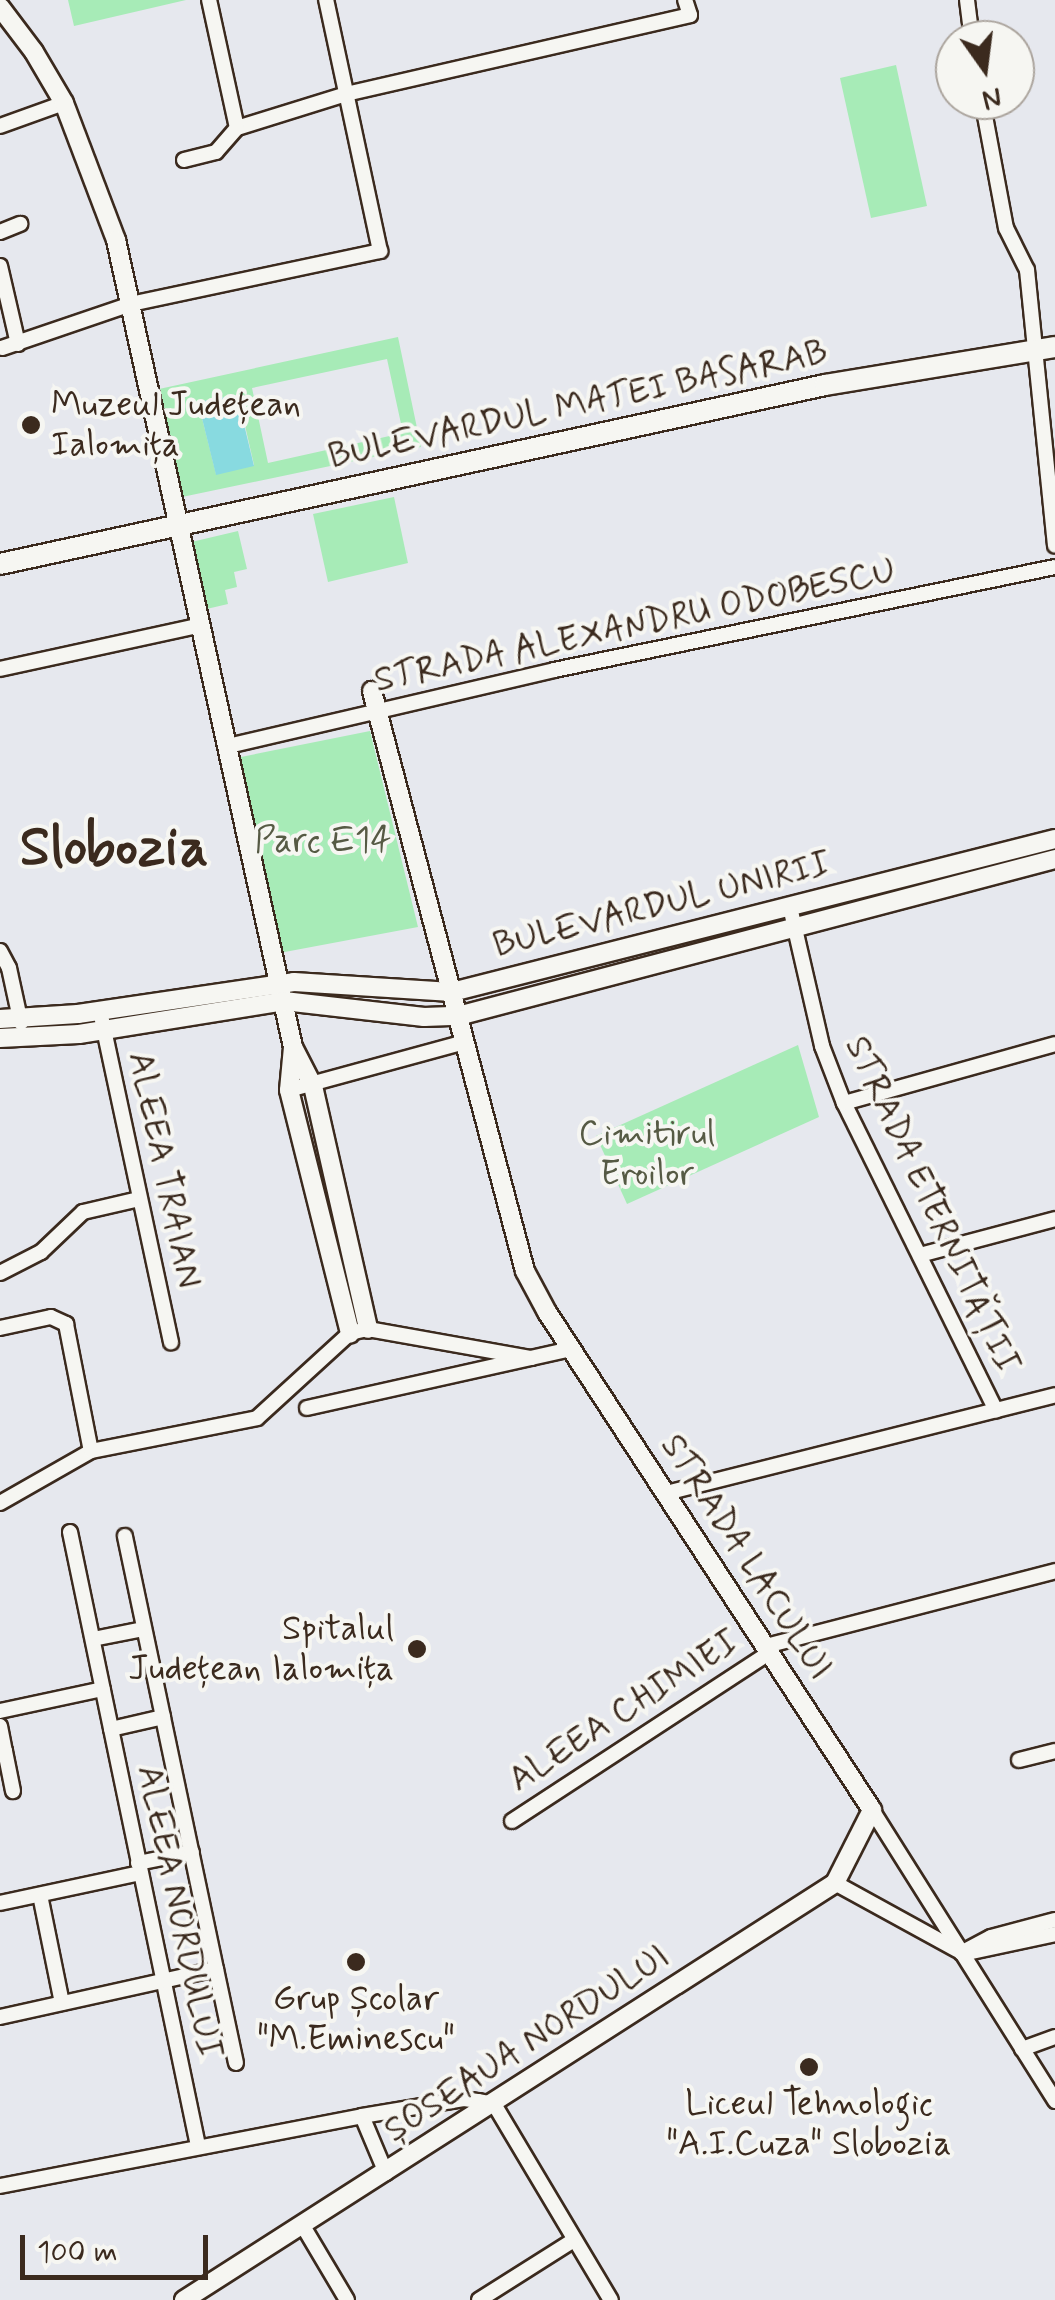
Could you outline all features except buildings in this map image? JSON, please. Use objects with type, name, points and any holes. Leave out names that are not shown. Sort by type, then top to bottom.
[{"type":"main road","name":"BULEVARDUL MATEI BASARAB","points":[[0,564],[841,381],[1046,348]]},
{"type":"street","points":[[209,0],[237,128]]},
{"type":"street","points":[[0,266],[10,346],[131,304],[380,251],[326,0]]},
{"type":"street","points":[[184,160],[216,152],[237,128],[346,94],[690,16],[685,0]]},
{"type":"street","points":[[0,8],[34,52],[64,103],[106,209],[131,304],[282,992],[293,1047],[290,1090],[359,1330]]},
{"type":"street","points":[[0,126],[64,103]]},
{"type":"street","points":[[986,120],[1006,228],[1027,270],[1046,348],[1055,546]]},
{"type":"street","points":[[0,232],[20,224]]},
{"type":"street","name":"STRADA ALEXANDRU ODOBESCU","points":[[228,746],[1055,567]]},
{"type":"street","points":[[0,669],[201,625]]},
{"type":"street","name":"STRADA LACULUI","points":[[372,691],[515,1245],[542,1304],[872,1810],[1055,2101]]},
{"type":"street","name":"BULEVARDUL UNIRII","points":[[282,992],[452,992],[1055,839]]},
{"type":"street","name":"BULEVARDUL UNIRII","points":[[282,992],[424,1017],[458,1016],[1055,859]]},
{"type":"street","name":"STRADA ETERNITĂȚII","points":[[790,907],[822,1046],[844,1103],[996,1411]]},
{"type":"street","points":[[0,951],[9,968],[24,1039]]},
{"type":"street","points":[[0,1019],[282,992]]},
{"type":"street","points":[[0,1038],[103,1031],[282,992]]},
{"type":"street","name":"ALEEA TRAIAN","points":[[100,1012],[170,1342]]},
{"type":"street","points":[[290,1090],[464,1042]]},
{"type":"street","points":[[844,1103],[1055,1044]]},
{"type":"street","points":[[293,1047],[313,1086],[359,1330]]},
{"type":"street","points":[[0,1273],[41,1252],[83,1212],[139,1199]]},
{"type":"street","points":[[920,1255],[1055,1219]]},
{"type":"street","points":[[0,1328],[51,1317],[66,1324],[91,1452]]},
{"type":"street","points":[[359,1330],[531,1358]]},
{"type":"street","points":[[0,1504],[91,1452],[257,1418],[359,1330]]},
{"type":"street","points":[[307,1408],[572,1349]]},
{"type":"street","points":[[666,1493],[1055,1395]]},
{"type":"street","name":"ALEEA NORDULUI","points":[[70,1532],[198,2146]]},
{"type":"street","points":[[124,1536],[236,2063]]},
{"type":"street","name":"ALEEA CHIMIEI","points":[[512,1821],[768,1649],[1055,1571]]},
{"type":"street","points":[[93,1639],[144,1628]]},
{"type":"street","points":[[0,1712],[103,1689]]},
{"type":"street","points":[[111,1729],[163,1717]]},
{"type":"street","points":[[0,1726],[13,1791]]},
{"type":"street","points":[[1019,1760],[1055,1751]]},
{"type":"street","points":[[872,1810],[835,1883],[962,1953],[996,1950],[1055,1934]]},
{"type":"street","points":[[0,1903],[192,1852]]},
{"type":"street","name":"ȘOSEAUA NORDULUI","points":[[184,2300],[835,1883]]},
{"type":"street","points":[[40,1895],[62,2003]]},
{"type":"street","points":[[962,1953],[991,1937],[1055,1920]]},
{"type":"street","points":[[1,2012],[216,1970]]},
{"type":"street","points":[[1022,2049],[1055,2037]]},
{"type":"street","points":[[0,2186],[464,2099],[494,2104],[610,2300]]},
{"type":"street","points":[[362,2116],[386,2173]]},
{"type":"street","points":[[303,2226],[347,2300]]},
{"type":"street","points":[[479,2300],[574,2240]]},
{"type":"green space","points":[[68,0],[186,0],[74,26]]},
{"type":"green space","points":[[896,65],[927,206],[871,218],[840,78]]},
{"type":"green space","points":[[398,337],[421,447],[182,497],[159,389]],"holes":[[[387,359],[403,433],[268,463],[252,388]],[[238,395],[254,465],[216,474],[198,402]]]},
{"type":"green space","points":[[394,497],[408,563],[328,582],[313,514]]},
{"type":"green space","points":[[238,531],[247,569],[234,572],[237,587],[225,590],[228,604],[198,611],[183,544]]},
{"type":"green space","name":"Parc E14","points":[[370,731],[418,927],[274,954],[231,759]]},
{"type":"green space","name":"Cimitirul Eroilor","points":[[798,1045],[819,1117],[627,1204],[596,1136]]},
{"type":"water","points":[[237,395],[254,466],[216,475],[198,402]]},
{"type":"place","name":"Muzeul Județean Ialomița","points":[[31,425]]},
{"type":"place","name":"Spitalul Județean Ialomița","points":[[417,1649]]},
{"type":"place","name":"Grup Școlar \"M.Eminescu\"","points":[[356,1962]]},
{"type":"place","name":"Liceul Tehnologic \"A.I.Cuza\" Slobozia","points":[[809,2067]]},
{"type":"district","name":"Slobozia","points":[[114,850]]}]
